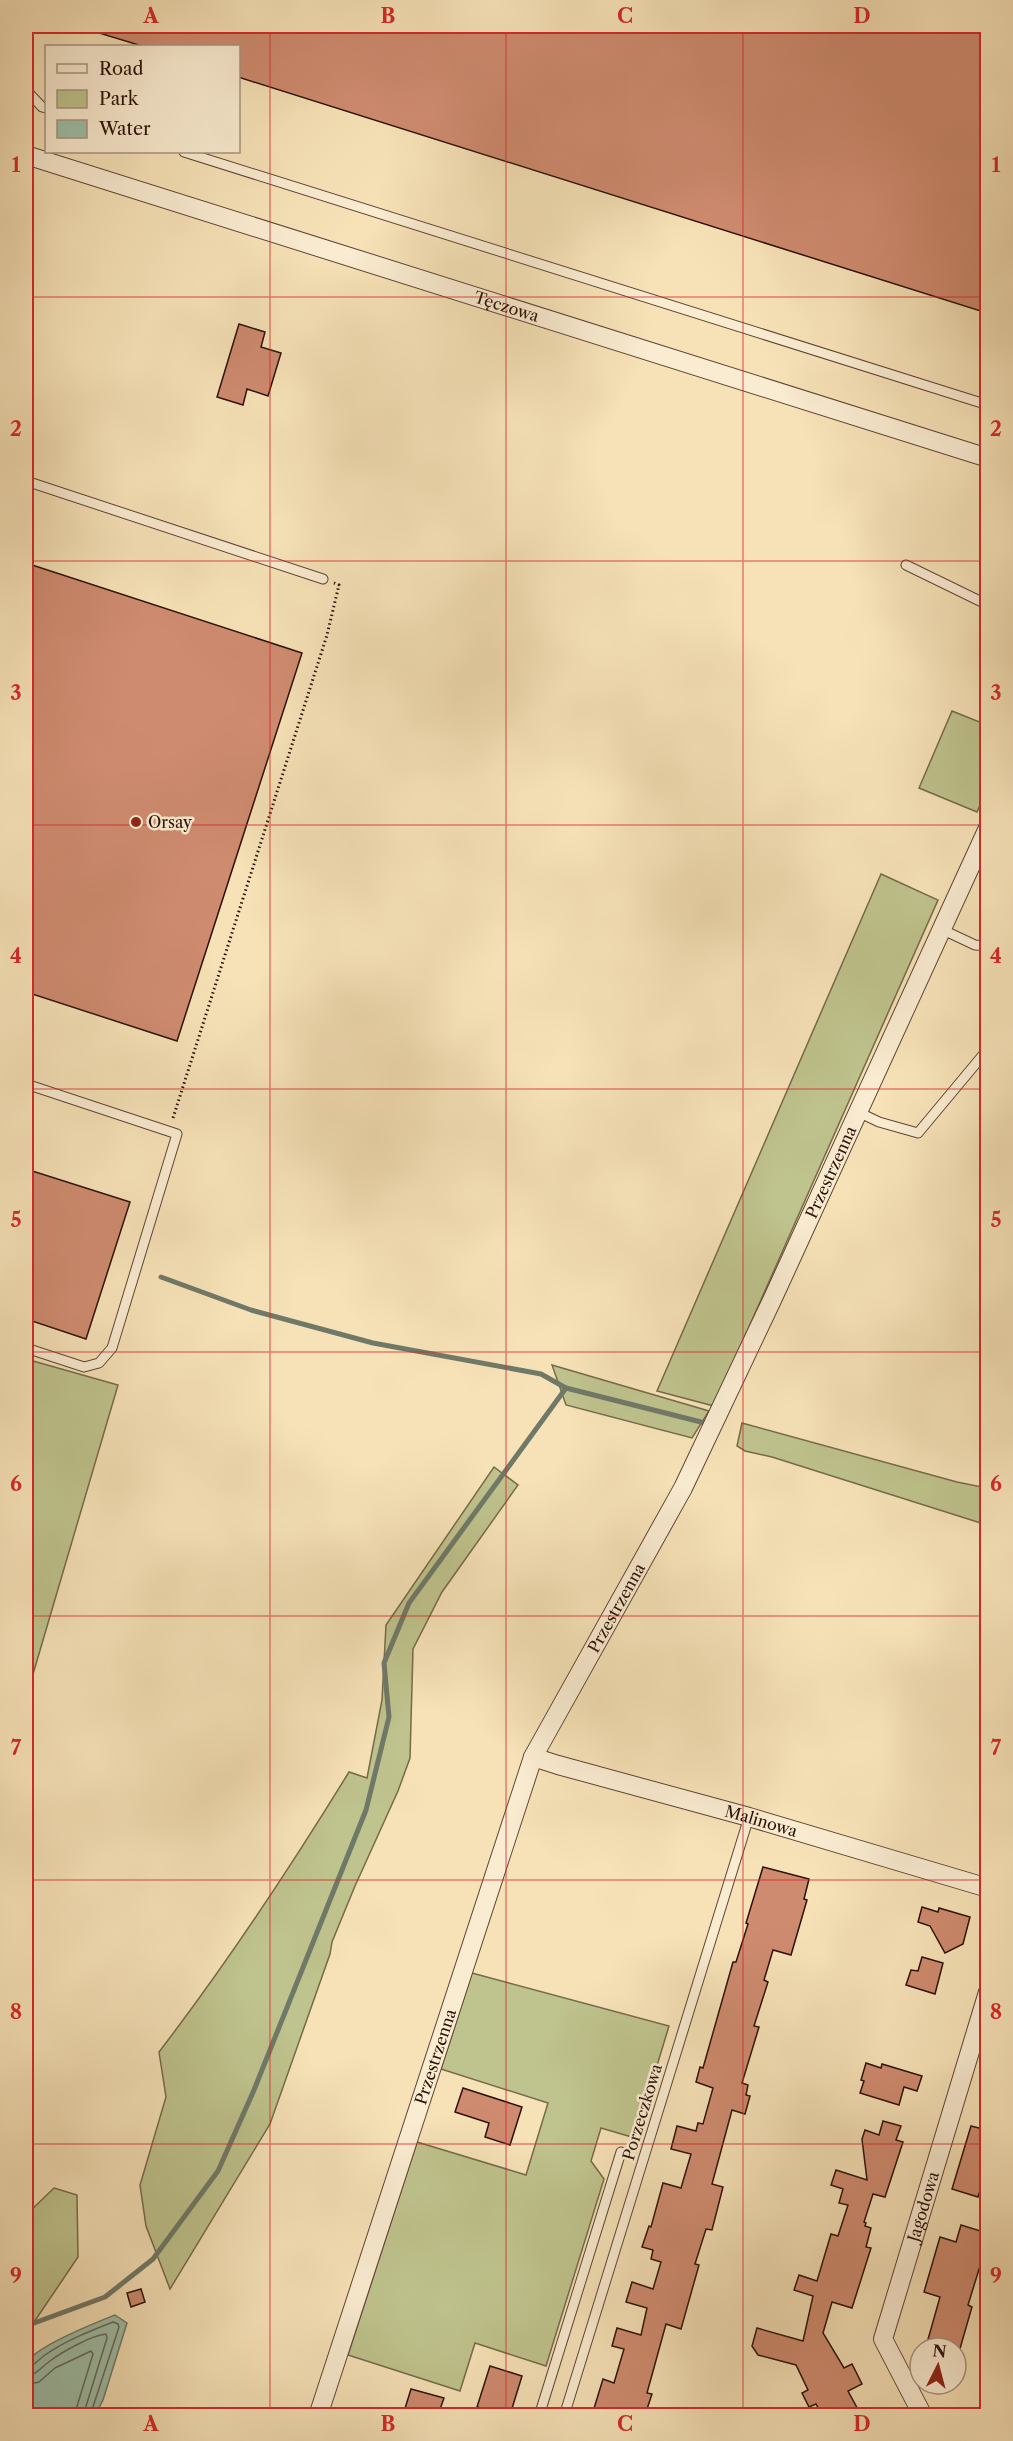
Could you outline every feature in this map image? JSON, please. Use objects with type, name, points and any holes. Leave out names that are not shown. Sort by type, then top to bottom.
[{"type":"street","name":"Tęczowa","points":[[26,155],[987,458]]},
{"type":"street","name":"Przestrzenna","points":[[318,2415],[533,1756],[683,1488],[987,828]]},
{"type":"street","name":"Malinowa","points":[[533,1756],[987,1888]]},
{"type":"street","name":"Jagodowa","points":[[922,2415],[884,2339],[987,1992]]},
{"type":"lane","points":[[26,90],[45,108]]},
{"type":"lane","points":[[187,153],[987,405]]},
{"type":"lane","points":[[26,481],[323,579]]},
{"type":"lane","points":[[906,566],[987,605]]},
{"type":"lane","points":[[941,929],[975,945],[987,946]]},
{"type":"lane","points":[[858,1112],[879,1122],[918,1133],[987,1049]]},
{"type":"lane","points":[[26,1084],[177,1134],[111,1348],[99,1363],[84,1367],[26,1348]]},
{"type":"lane","name":"Porzeczkowa","points":[[564,2415],[749,1817]]},
{"type":"lane","points":[[539,2415],[621,2152]]},
{"type":"path","points":[[169,1131],[327,635],[339,585],[323,579]]},
{"type":"green space","points":[[952,711],[987,725],[987,789],[977,812],[919,788]]},
{"type":"green space","points":[[881,874],[938,900],[714,1406],[657,1391]]},
{"type":"green space","points":[[26,1359],[118,1385],[26,1698],[26,1496],[31,1481],[26,1479]]},
{"type":"green space","points":[[552,1365],[709,1411],[692,1438],[566,1405]]},
{"type":"green space","points":[[742,1423],[957,1482],[987,1488],[987,1525],[772,1457],[745,1451],[737,1446]]},
{"type":"green space","points":[[494,1467],[518,1485],[442,1592],[413,1649],[410,1758],[398,1791],[332,1942],[330,1954],[270,2124],[170,2289],[146,2226],[140,2185],[166,2097],[159,2052],[210,1984],[258,1914],[349,1772],[367,1778],[382,1700],[386,1625]]},
{"type":"green space","points":[[472,1973],[669,2026],[635,2138],[601,2128],[591,2161],[604,2179],[546,2366],[475,2343],[460,2391],[348,2355],[417,2142],[526,2175],[548,2103],[441,2069]]},
{"type":"green space","points":[[54,2188],[77,2195],[78,2257],[26,2334],[26,2215]]},
{"type":"water","points":[[115,2315],[127,2323],[103,2400],[95,2415],[26,2415],[25,2379],[29,2360],[56,2341]]},
{"type":"building","points":[[86,26],[987,26],[987,313],[240,78],[240,45],[139,45],[86,29]]},
{"type":"building","points":[[239,324],[265,332],[261,347],[281,353],[268,396],[247,389],[243,405],[217,397]]},
{"type":"building","name":"Orsay","points":[[26,563],[302,653],[177,1041],[26,992]]},
{"type":"building","points":[[26,1169],[130,1202],[86,1339],[26,1319]]},
{"type":"building","points":[[763,1867],[809,1879],[804,1899],[807,1900],[791,1955],[773,1950],[764,1980],[768,1982],[754,2026],[759,2027],[742,2083],[748,2085],[746,2095],[750,2096],[745,2114],[732,2110],[712,2184],[723,2187],[712,2230],[706,2229],[695,2264],[699,2265],[681,2329],[666,2324],[647,2393],[652,2394],[645,2415],[592,2415],[603,2379],[614,2383],[624,2349],[612,2346],[617,2328],[641,2335],[647,2308],[626,2302],[632,2282],[653,2289],[661,2262],[651,2259],[653,2250],[642,2247],[649,2226],[651,2227],[663,2183],[681,2188],[691,2154],[671,2149],[677,2126],[696,2131],[698,2123],[703,2124],[713,2088],[696,2082],[700,2067],[703,2068],[733,1962],[736,1962],[748,1924],[746,1923]]},
{"type":"building","points":[[922,1907],[938,1912],[939,1908],[970,1917],[963,1944],[945,1953],[930,1926],[918,1922]]},
{"type":"building","points":[[922,1957],[943,1963],[935,1994],[906,1985],[911,1970],[918,1971]]},
{"type":"building","points":[[866,2063],[881,2068],[882,2064],[922,2076],[917,2091],[904,2087],[899,2105],[860,2093]]},
{"type":"building","points":[[463,2088],[522,2107],[510,2145],[485,2137],[489,2123],[455,2112]]},
{"type":"building","points":[[883,2121],[901,2126],[896,2140],[903,2142],[885,2197],[873,2194],[864,2222],[865,2226],[871,2228],[866,2247],[871,2248],[852,2308],[832,2302],[823,2333],[844,2368],[852,2364],[862,2384],[848,2391],[861,2415],[822,2415],[816,2404],[809,2407],[802,2393],[808,2390],[796,2365],[758,2355],[752,2346],[757,2328],[803,2341],[813,2296],[794,2290],[799,2275],[817,2281],[831,2234],[838,2236],[848,2205],[839,2203],[843,2189],[831,2185],[836,2170],[867,2180],[862,2139],[865,2130],[879,2135]]},
{"type":"building","points":[[971,2126],[987,2130],[987,2169],[978,2197],[952,2189]]},
{"type":"building","points":[[961,2225],[987,2233],[987,2254],[983,2267],[980,2266],[968,2305],[972,2307],[964,2336],[929,2336],[940,2297],[924,2292],[940,2237],[956,2242]]},
{"type":"building","points":[[141,2289],[145,2302],[131,2307],[127,2293]]},
{"type":"building","points":[[490,2366],[522,2376],[510,2415],[477,2407]]},
{"type":"building","points":[[411,2389],[444,2398],[438,2415],[403,2415]]},
{"type":"waterway","points":[[161,1277],[251,1310],[373,1343],[541,1374],[566,1388]]},
{"type":"waterway","points":[[26,2326],[105,2297],[153,2259],[218,2171],[254,2090],[366,1810],[389,1717],[384,1663],[409,1603],[566,1388],[705,1423]]},
{"type":"place","name":"Orsay","points":[[136,822]]}]
